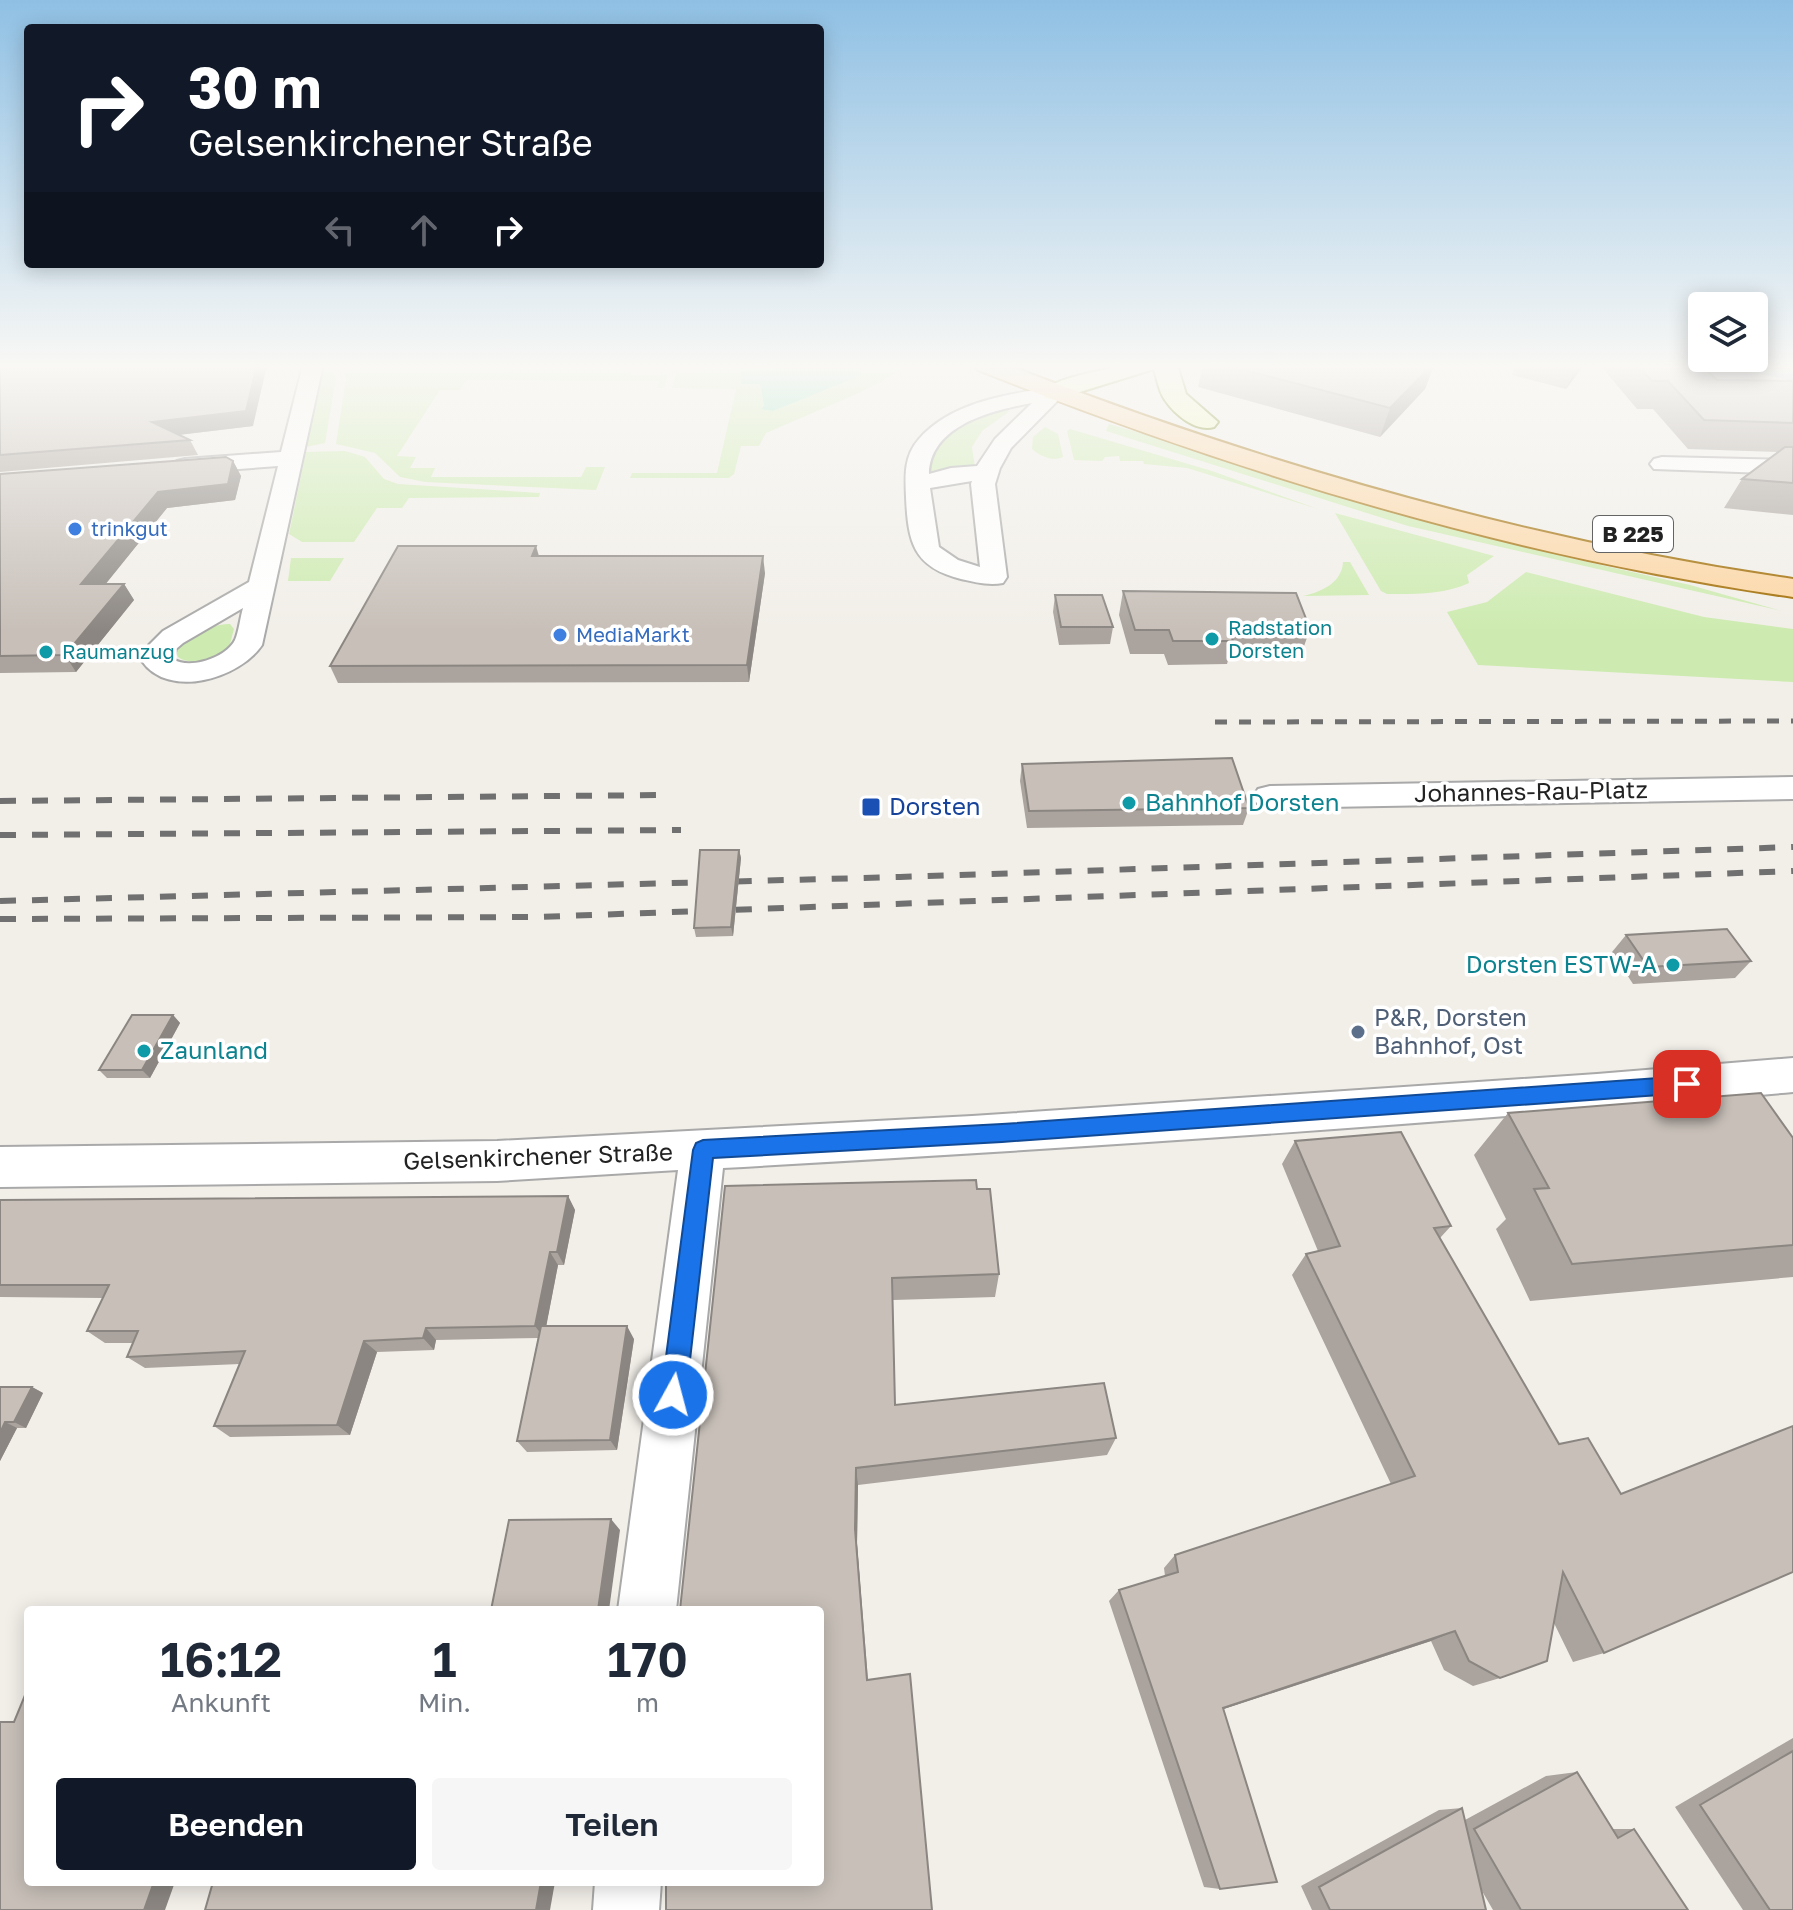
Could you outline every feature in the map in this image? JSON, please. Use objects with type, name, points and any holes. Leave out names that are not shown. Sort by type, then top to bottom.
[{"type":"main road","name":"B 225","points":[[1233,454],[1448,515],[1651,565],[1793,588]]},
{"type":"main road","name":"B 225","points":[[1310,454],[1474,498],[1634,534],[1793,563]]},
{"type":"street","points":[[260,587],[291,454]]},
{"type":"street","points":[[921,454],[919,484],[923,541],[929,551],[962,571],[994,577],[983,484],[993,454]]},
{"type":"street","points":[[157,469],[290,458]]},
{"type":"street","points":[[1662,464],[1793,467]]},
{"type":"street","points":[[919,484],[951,475],[986,473]]},
{"type":"street","name":"Johannes-Rau-Platz","points":[[1270,797],[1793,788]]},
{"type":"street","name":"Gelsenkirchener Straße","points":[[0,1167],[482,1161],[703,1150],[1002,1133],[1793,1075]]},
{"type":"street","points":[[1717,1082],[1742,1118]]},
{"type":"street","points":[[647,1606],[703,1150]]},
{"type":"street","points":[[626,1910],[628,1886]]},
{"type":"green space","points":[[306,454],[355,454],[365,457],[384,479],[398,484],[540,493],[539,497],[409,498],[402,508],[377,508],[354,542],[302,542],[289,534]]},
{"type":"green space","points":[[376,454],[416,457],[410,468],[435,468],[431,477],[581,477],[586,467],[605,467],[596,490],[425,482],[400,477]]},
{"type":"green space","points":[[721,454],[739,454],[734,474],[729,478],[630,478],[632,473],[717,473]]},
{"type":"green space","points":[[934,454],[973,454],[975,467],[930,472]]},
{"type":"green space","points":[[1039,454],[1062,454],[1063,457],[1055,459]]},
{"type":"green space","points":[[1073,454],[1155,454],[1318,509],[1187,468],[1120,461],[1119,456],[1105,457],[1102,461],[1074,460]]},
{"type":"green space","points":[[1180,454],[1213,454],[1574,559],[1690,585],[1782,611],[1408,526]]},
{"type":"green space","points":[[1335,513],[1494,556],[1467,575],[1469,583],[1459,587],[1429,593],[1387,594],[1381,591]]},
{"type":"green space","points":[[291,558],[344,558],[330,581],[288,581]]},
{"type":"green space","points":[[1343,562],[1350,562],[1369,595],[1303,596],[1335,581]]},
{"type":"green space","points":[[1526,572],[1704,617],[1793,629],[1793,682],[1478,665],[1447,612],[1487,602]]},
{"type":"green space","points":[[230,624],[234,629],[224,654],[197,662],[178,657],[176,653],[180,647],[192,637],[215,626]]},
{"type":"building","points":[[1775,454],[1793,454],[1793,483],[1742,479]]},
{"type":"building","points":[[226,457],[233,461],[228,484],[158,492],[81,584],[124,584],[65,655],[0,656],[0,474]]},
{"type":"building","name":"MediaMarkt","points":[[398,546],[536,546],[532,556],[763,556],[747,665],[330,666]]},
{"type":"building","points":[[1123,591],[1296,593],[1310,629],[1229,629],[1233,641],[1173,641],[1169,630],[1135,630]]},
{"type":"building","points":[[1055,595],[1102,595],[1113,627],[1061,627]]},
{"type":"building","name":"Bahnhof Dorsten","points":[[1232,758],[1249,808],[1029,811],[1022,764]]},
{"type":"building","points":[[700,850],[739,850],[731,927],[694,928]]},
{"type":"building","points":[[1727,929],[1751,961],[1648,967],[1626,935]]},
{"type":"building","name":"Zaunland","points":[[132,1015],[173,1015],[142,1070],[99,1070]]},
{"type":"building","points":[[1761,1093],[1793,1138],[1793,1245],[1572,1264],[1534,1189],[1549,1188],[1508,1113]]},
{"type":"building","points":[[1401,1132],[1451,1226],[1434,1228],[1559,1444],[1588,1438],[1621,1494],[1793,1426],[1793,1572],[1604,1653],[1563,1572],[1547,1661],[1500,1678],[1469,1661],[1455,1631],[1223,1708],[1277,1882],[1220,1889],[1119,1590],[1178,1572],[1175,1555],[1415,1476],[1306,1254],[1340,1246],[1295,1141]]},
{"type":"building","points":[[976,1180],[977,1189],[990,1189],[999,1274],[892,1278],[895,1405],[1104,1383],[1116,1438],[856,1468],[855,1529],[867,1680],[910,1674],[932,1910],[666,1910],[666,1886],[824,1886],[824,1606],[680,1606],[725,1186]]},
{"type":"building","points":[[568,1196],[557,1252],[550,1252],[535,1326],[426,1328],[423,1338],[364,1341],[337,1425],[214,1426],[245,1351],[127,1357],[138,1331],[87,1331],[109,1285],[0,1285],[0,1200]]},
{"type":"building","points":[[541,1326],[627,1326],[610,1440],[517,1441]]},
{"type":"building","points":[[0,1387],[32,1387],[14,1422],[5,1422],[0,1433]]},
{"type":"building","points":[[611,1519],[599,1606],[492,1606],[509,1520]]},
{"type":"building","points":[[24,1698],[24,1886],[153,1886],[144,1910],[0,1910],[0,1722],[14,1722]]},
{"type":"building","points":[[1793,1751],[1793,1910],[1770,1910],[1700,1805]]},
{"type":"building","points":[[1577,1772],[1618,1838],[1634,1829],[1688,1910],[1521,1910],[1474,1829]]},
{"type":"building","points":[[1462,1808],[1486,1910],[1330,1910],[1319,1887]]},
{"type":"building","points":[[212,1886],[540,1886],[536,1910],[205,1910]]},
{"type":"railway","points":[[1215,722],[1793,721]]},
{"type":"railway","points":[[0,801],[668,795]]},
{"type":"railway","points":[[0,835],[681,830]]},
{"type":"railway","points":[[0,901],[900,877],[1793,847]]},
{"type":"railway","points":[[0,919],[538,917],[1793,871]]},
{"type":"place","name":"trinkgut","points":[[75,529]]},
{"type":"place","name":"MediaMarkt","points":[[560,635]]},
{"type":"place","name":"Radstation Dorsten","points":[[1212,639]]},
{"type":"place","name":"Raumanzug","points":[[46,652]]},
{"type":"place","name":"Bahnhof Dorsten","points":[[1129,803]]},
{"type":"place","name":"Dorsten","points":[[871,807]]},
{"type":"place","name":"Dorsten ESTW-A","points":[[1673,965]]},
{"type":"place","name":"P&R, Dorsten Bahnhof, Ost","points":[[1358,1032]]},
{"type":"place","name":"Zaunland","points":[[144,1051]]},
{"type":"route","points":[[673,1395],[703,1150],[1002,1133],[1687,1084]]}]
